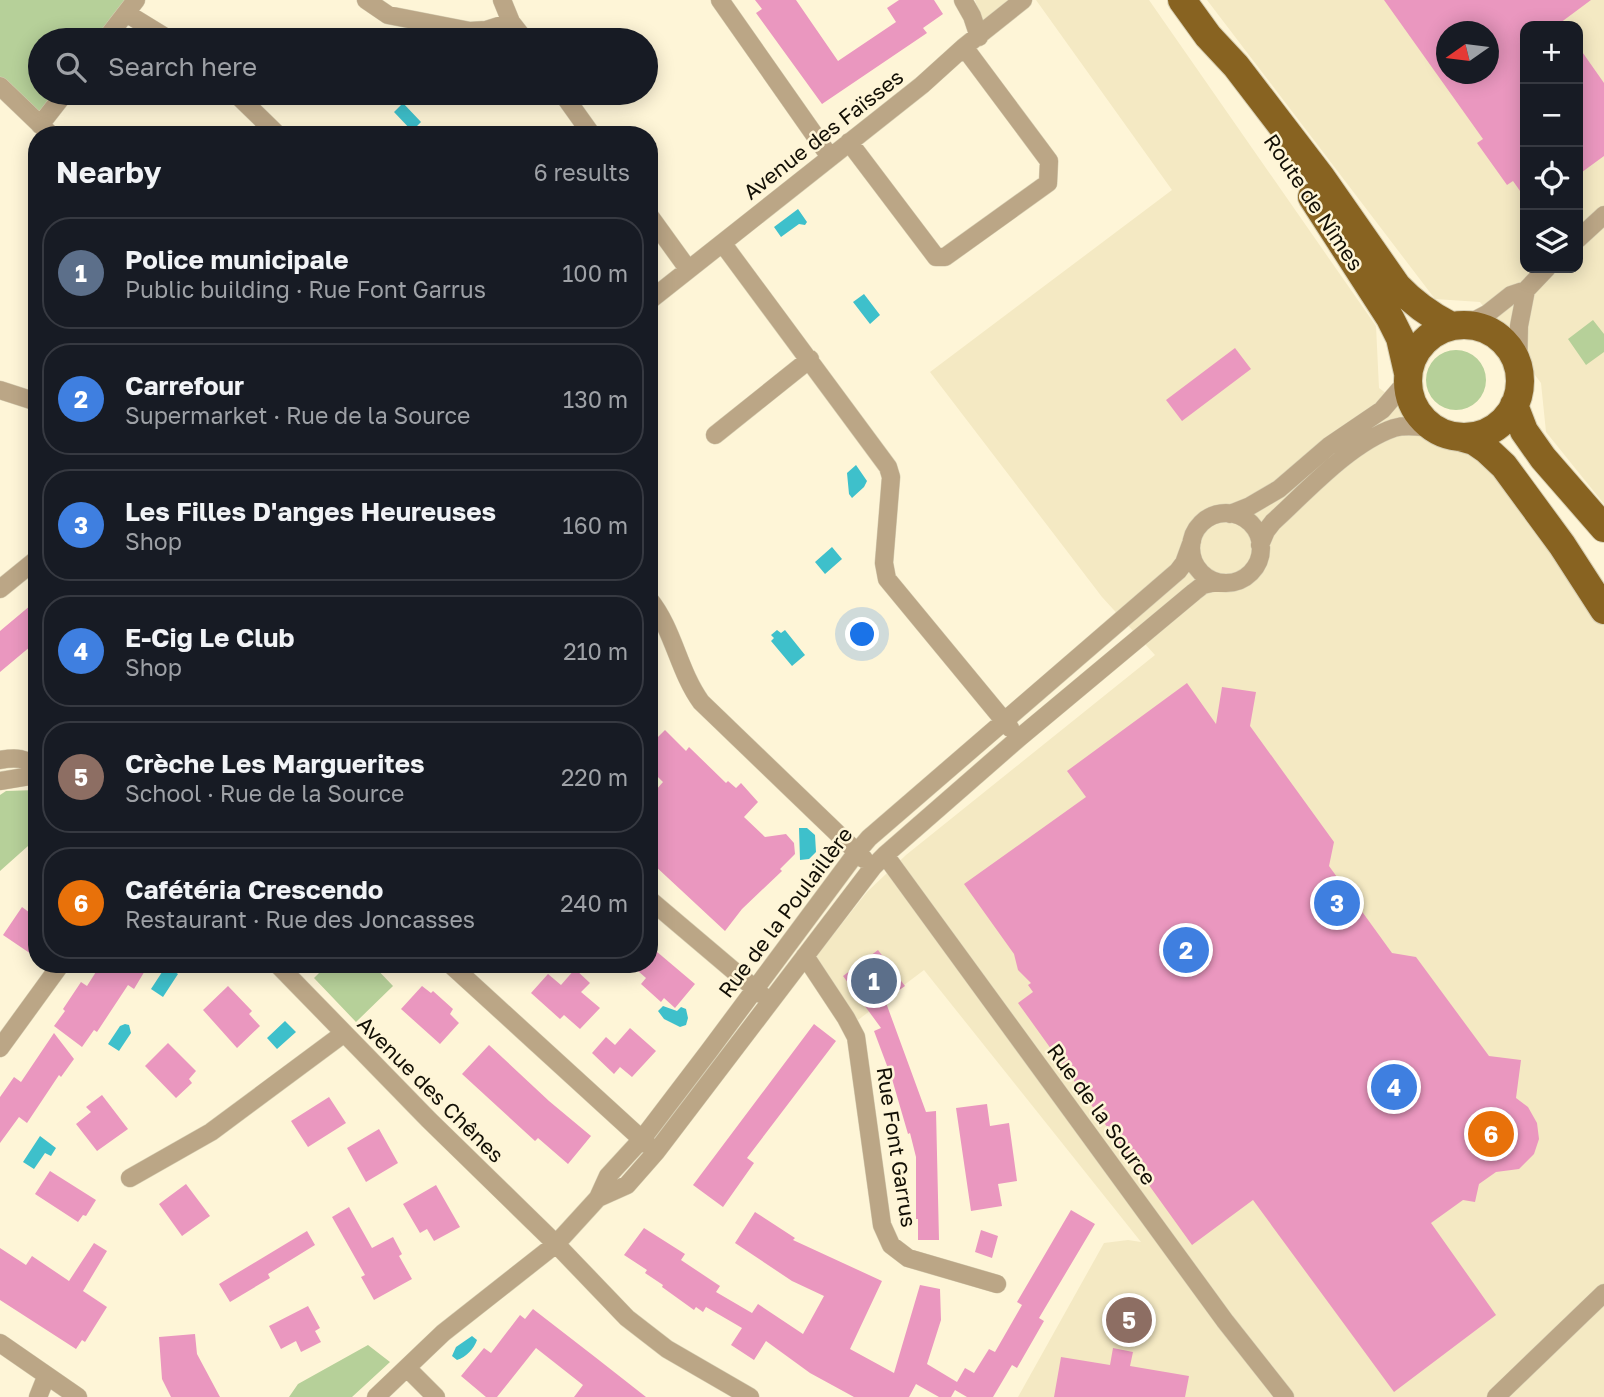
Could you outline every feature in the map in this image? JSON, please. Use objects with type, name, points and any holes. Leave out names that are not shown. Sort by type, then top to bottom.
[{"type":"main road","name":"Route de Nîmes","points":[[1182,0],[1208,37],[1236,66],[1321,177],[1396,286],[1410,301],[1433,317],[1459,326]]},
{"type":"main road","name":"Route de Nîmes","points":[[1208,37],[1225,73],[1378,297],[1400,338],[1408,377]]},
{"type":"main road","points":[[1460,437],[1477,436],[1492,430],[1505,419],[1514,405],[1519,387],[1518,369],[1511,352],[1500,338],[1484,329],[1459,326],[1435,333],[1422,343],[1413,357],[1408,377],[1412,404],[1420,417],[1432,428],[1445,434],[1474,441],[1504,466],[1562,545],[1604,610]]},
{"type":"main road","points":[[1514,405],[1524,431],[1543,458],[1604,528]]},
{"type":"street","points":[[366,0],[388,15],[455,28]]},
{"type":"street","points":[[502,0],[516,28]]},
{"type":"street","points":[[720,0],[830,157]]},
{"type":"street","points":[[849,142],[936,257],[946,257],[1048,183],[1049,161],[972,42],[972,16],[962,0]]},
{"type":"street","name":"Avenue des Faïsses","points":[[658,294],[922,85],[1023,0]]},
{"type":"street","points":[[114,28],[131,6],[156,28]]},
{"type":"street","points":[[492,28],[512,22]]},
{"type":"street","points":[[0,86],[42,126]]},
{"type":"street","points":[[48,126],[59,105]]},
{"type":"street","points":[[247,105],[269,126]]},
{"type":"street","points":[[571,105],[586,126]]},
{"type":"street","points":[[1583,234],[1604,215]]},
{"type":"street","points":[[658,228],[688,270]]},
{"type":"street","points":[[723,244],[888,467],[891,477],[884,564],[887,579],[1019,738]]},
{"type":"street","points":[[1459,326],[1487,314],[1511,295],[1526,290],[1542,273]]},
{"type":"street","points":[[1518,369],[1519,326],[1526,290]]},
{"type":"street","points":[[715,435],[810,359]]},
{"type":"street","name":"Rue de la Poulaillère","points":[[376,1397],[443,1333],[556,1244],[598,1198],[608,1177],[642,1139],[856,852],[1178,571],[1189,554],[1194,533],[1206,519],[1250,506],[1279,489],[1329,446],[1382,410],[1408,377]]},
{"type":"street","points":[[0,390],[28,399]]},
{"type":"street","name":"Rue de la Poulaillère","points":[[598,1198],[627,1185],[656,1152],[879,861],[1019,738],[1203,585],[1239,581],[1249,575],[1256,566],[1266,531],[1273,522],[1353,451],[1395,428],[1409,425],[1432,428]]},
{"type":"street","points":[[1230,513],[1251,524],[1258,533],[1260,545]]},
{"type":"street","points":[[1192,541],[1191,551],[1199,571],[1216,582]]},
{"type":"street","points":[[0,589],[28,566]]},
{"type":"street","name":"Rue de la Source","points":[[658,609],[689,686],[701,702],[856,852],[879,861],[1225,1321],[1286,1397]]},
{"type":"street","points":[[0,760],[13,757],[28,761]]},
{"type":"street","points":[[0,780],[28,776]]},
{"type":"street","points":[[658,907],[771,1002]]},
{"type":"street","name":"Rue Font Garrus","points":[[805,956],[856,1037],[882,1225],[891,1245],[908,1258],[997,1284]]},
{"type":"street","points":[[0,1048],[54,973]]},
{"type":"street","name":"Avenue des Chênes","points":[[285,973],[627,1318],[667,1349],[750,1397]]},
{"type":"street","points":[[460,973],[656,1152]]},
{"type":"street","points":[[130,1178],[211,1132],[343,1034]]},
{"type":"street","points":[[1496,1397],[1604,1293]]},
{"type":"street","points":[[0,1343],[78,1397]]},
{"type":"street","points":[[407,1368],[436,1397]]},
{"type":"street","points":[[38,1397],[46,1377]]},
{"type":"shaded area","points":[[975,0],[1009,0],[982,23]]},
{"type":"shaded area","points":[[1036,0],[1149,0],[1376,326],[1379,388],[1487,466],[1604,622],[1604,1397],[1018,1397],[1104,1243],[1128,1240],[1141,1242],[924,970],[858,1020],[813,960],[867,892],[906,855],[1155,655],[1102,597],[930,372],[1172,190]]},
{"type":"shaded area","points":[[1207,0],[1604,0],[1604,504],[1546,432],[1541,383],[1480,302],[1435,299]]},
{"type":"green space","points":[[0,0],[136,0],[114,28],[28,28],[28,105],[56,105],[40,125],[0,86]]},
{"type":"green space","points":[[1593,320],[1604,334],[1604,352],[1586,365],[1568,339]]},
{"type":"green space","points":[[1450,350],[1462,350],[1481,363],[1486,380],[1484,392],[1473,405],[1462,410],[1450,410],[1431,397],[1426,386],[1426,374],[1439,355]]},
{"type":"green space","points":[[28,790],[28,846],[0,871],[0,795],[6,791]]},
{"type":"green space","points":[[319,973],[381,973],[393,986],[356,1022],[314,978]]},
{"type":"green space","points":[[368,1345],[390,1362],[352,1397],[289,1397],[298,1384]]},
{"type":"water","points":[[401,105],[405,105],[421,122],[417,126],[407,126],[394,112]]},
{"type":"water","points":[[798,209],[807,222],[805,225],[799,224],[781,237],[774,227]]},
{"type":"water","points":[[864,294],[880,315],[870,324],[853,302]]},
{"type":"water","points":[[856,465],[867,481],[852,498],[849,494],[847,473]]},
{"type":"water","points":[[832,547],[842,559],[825,574],[815,562]]},
{"type":"water","points":[[777,630],[781,633],[785,630],[805,655],[792,666],[771,641],[774,638],[771,635]]},
{"type":"water","points":[[799,828],[807,828],[815,835],[816,852],[809,859],[800,860]]},
{"type":"water","points":[[161,973],[178,974],[163,997],[151,989]]},
{"type":"water","points":[[663,1006],[677,1011],[681,1007],[686,1009],[686,1025],[680,1027],[664,1019],[658,1011]]},
{"type":"water","points":[[285,1021],[296,1032],[277,1049],[267,1038]]},
{"type":"water","points":[[129,1025],[131,1033],[119,1051],[108,1044],[120,1026]]},
{"type":"water","points":[[40,1136],[56,1148],[51,1156],[45,1153],[34,1169],[23,1162]]},
{"type":"water","points":[[472,1336],[477,1340],[474,1346],[457,1360],[452,1356],[456,1347]]},
{"type":"building","points":[[755,0],[796,0],[838,61],[896,22],[887,8],[899,0],[934,0],[943,14],[923,28],[927,33],[822,104],[756,13],[762,9]]},
{"type":"building","points":[[1384,0],[1591,0],[1563,21],[1520,21],[1520,191],[1513,181],[1507,185],[1477,143],[1483,139],[1444,84],[1499,84],[1499,21],[1436,21],[1436,73]]},
{"type":"building","points":[[1583,53],[1604,83],[1604,156],[1583,171]]},
{"type":"building","points":[[1235,348],[1251,369],[1182,421],[1166,400]]},
{"type":"building","points":[[28,608],[28,649],[0,672],[0,631]]},
{"type":"building","points":[[1187,683],[1216,724],[1222,687],[1256,692],[1250,726],[1334,842],[1329,866],[1392,953],[1416,957],[1489,1056],[1521,1060],[1516,1098],[1528,1107],[1537,1123],[1539,1139],[1534,1154],[1519,1169],[1496,1172],[1479,1184],[1475,1202],[1463,1200],[1431,1223],[1496,1315],[1394,1392],[1253,1200],[1192,1245],[1018,1003],[1033,992],[1028,985],[1031,983],[1018,970],[1014,954],[964,884],[1086,797],[1067,771]]},
{"type":"building","points":[[665,730],[686,751],[689,747],[726,783],[728,781],[736,788],[741,783],[758,802],[744,817],[765,837],[786,834],[794,843],[795,854],[780,869],[782,871],[742,909],[725,931],[658,869],[658,788],[663,782],[658,777],[658,737]]},
{"type":"building","points":[[22,907],[28,911],[28,952],[3,935]]},
{"type":"building","points":[[878,950],[905,986],[885,1000],[926,1112],[936,1111],[939,1240],[918,1240],[916,1157],[874,1031],[881,1028],[843,976]]},
{"type":"building","points":[[658,953],[695,984],[675,1008],[664,998],[661,1002],[641,984],[646,978],[640,973],[658,973]]},
{"type":"building","points":[[95,973],[144,973],[134,989],[128,985],[97,1032],[94,1030],[82,1047],[54,1026],[81,982],[87,986]]},
{"type":"building","points":[[572,973],[579,973],[590,983],[581,992],[600,1008],[580,1029],[564,1015],[560,1019],[531,993],[548,974],[561,985]]},
{"type":"building","points":[[228,986],[252,1011],[249,1014],[260,1026],[237,1048],[203,1010]]},
{"type":"building","points":[[422,986],[431,993],[433,991],[453,1009],[450,1014],[459,1023],[440,1044],[401,1009]]},
{"type":"building","points":[[814,1024],[836,1041],[747,1158],[754,1163],[723,1207],[693,1185]]},
{"type":"building","points":[[630,1028],[656,1051],[632,1077],[620,1067],[614,1074],[592,1053],[606,1037],[615,1045]]},
{"type":"building","points":[[54,1033],[74,1059],[61,1077],[59,1075],[27,1123],[19,1117],[0,1143],[0,1097],[14,1077],[21,1082]]},
{"type":"building","points":[[168,1043],[196,1071],[189,1079],[192,1083],[176,1098],[145,1066]]},
{"type":"building","points":[[489,1045],[591,1136],[568,1164],[538,1138],[535,1141],[462,1074]]},
{"type":"building","points":[[102,1095],[128,1129],[97,1151],[76,1124],[91,1112],[86,1107]]},
{"type":"building","points":[[329,1097],[346,1123],[308,1147],[291,1121]]},
{"type":"building","points":[[987,1104],[990,1126],[1009,1123],[1017,1181],[998,1184],[1002,1206],[971,1211],[956,1108]]},
{"type":"building","points":[[379,1129],[398,1163],[366,1182],[347,1148]]},
{"type":"building","points":[[50,1171],[96,1200],[86,1216],[83,1215],[78,1222],[35,1194]]},
{"type":"building","points":[[186,1184],[210,1216],[182,1236],[159,1204]]},
{"type":"building","points":[[436,1185],[460,1227],[434,1241],[427,1229],[420,1233],[403,1204]]},
{"type":"building","points":[[349,1207],[372,1248],[393,1237],[402,1254],[399,1256],[412,1279],[374,1300],[361,1277],[365,1275],[332,1217]]},
{"type":"building","points":[[1071,1210],[1095,1224],[1039,1318],[1044,1321],[1017,1368],[1012,1365],[993,1397],[967,1397],[955,1390],[951,1397],[939,1397],[916,1384],[909,1397],[854,1397],[810,1373],[766,1341],[754,1360],[731,1345],[742,1328],[706,1307],[703,1312],[696,1307],[694,1310],[645,1273],[647,1270],[624,1255],[644,1228],[685,1254],[681,1260],[720,1286],[716,1292],[752,1313],[758,1304],[803,1334],[824,1296],[792,1281],[735,1243],[755,1212],[795,1238],[793,1240],[882,1281],[850,1349],[894,1373],[920,1285],[940,1289],[941,1320],[927,1364],[957,1382],[965,1368],[974,1373],[989,1349],[995,1352],[1022,1305],[1017,1302]]},
{"type":"building","points":[[981,1230],[998,1236],[992,1258],[975,1252]]},
{"type":"building","points":[[307,1231],[315,1245],[268,1274],[270,1278],[230,1302],[219,1284]]},
{"type":"building","points":[[94,1243],[107,1251],[83,1291],[107,1307],[85,1342],[82,1340],[76,1349],[0,1300],[0,1248],[26,1265],[32,1256],[69,1281]]},
{"type":"building","points":[[308,1306],[320,1328],[315,1331],[321,1342],[301,1352],[296,1341],[281,1349],[269,1326]]},
{"type":"building","points":[[533,1309],[646,1397],[574,1397],[583,1385],[536,1348],[497,1397],[486,1397],[461,1376],[484,1348],[491,1353],[520,1315],[525,1319]]},
{"type":"building","points":[[195,1334],[197,1354],[220,1397],[171,1397],[162,1379],[159,1337]]},
{"type":"building","points":[[1113,1348],[1133,1352],[1130,1366],[1189,1376],[1185,1397],[1054,1397],[1061,1357],[1110,1365]]},
{"type":"place","name":"Les Filles D'anges Heureuses","points":[[1337,903]]},
{"type":"place","name":"Carrefour","points":[[1186,950]]},
{"type":"place","name":"Police municipale","points":[[874,981]]},
{"type":"place","name":"E-Cig Le Club","points":[[1394,1087]]},
{"type":"place","name":"Cafétéria Crescendo","points":[[1491,1134]]},
{"type":"place","name":"Crèche Les Marguerites","points":[[1129,1320]]}]
